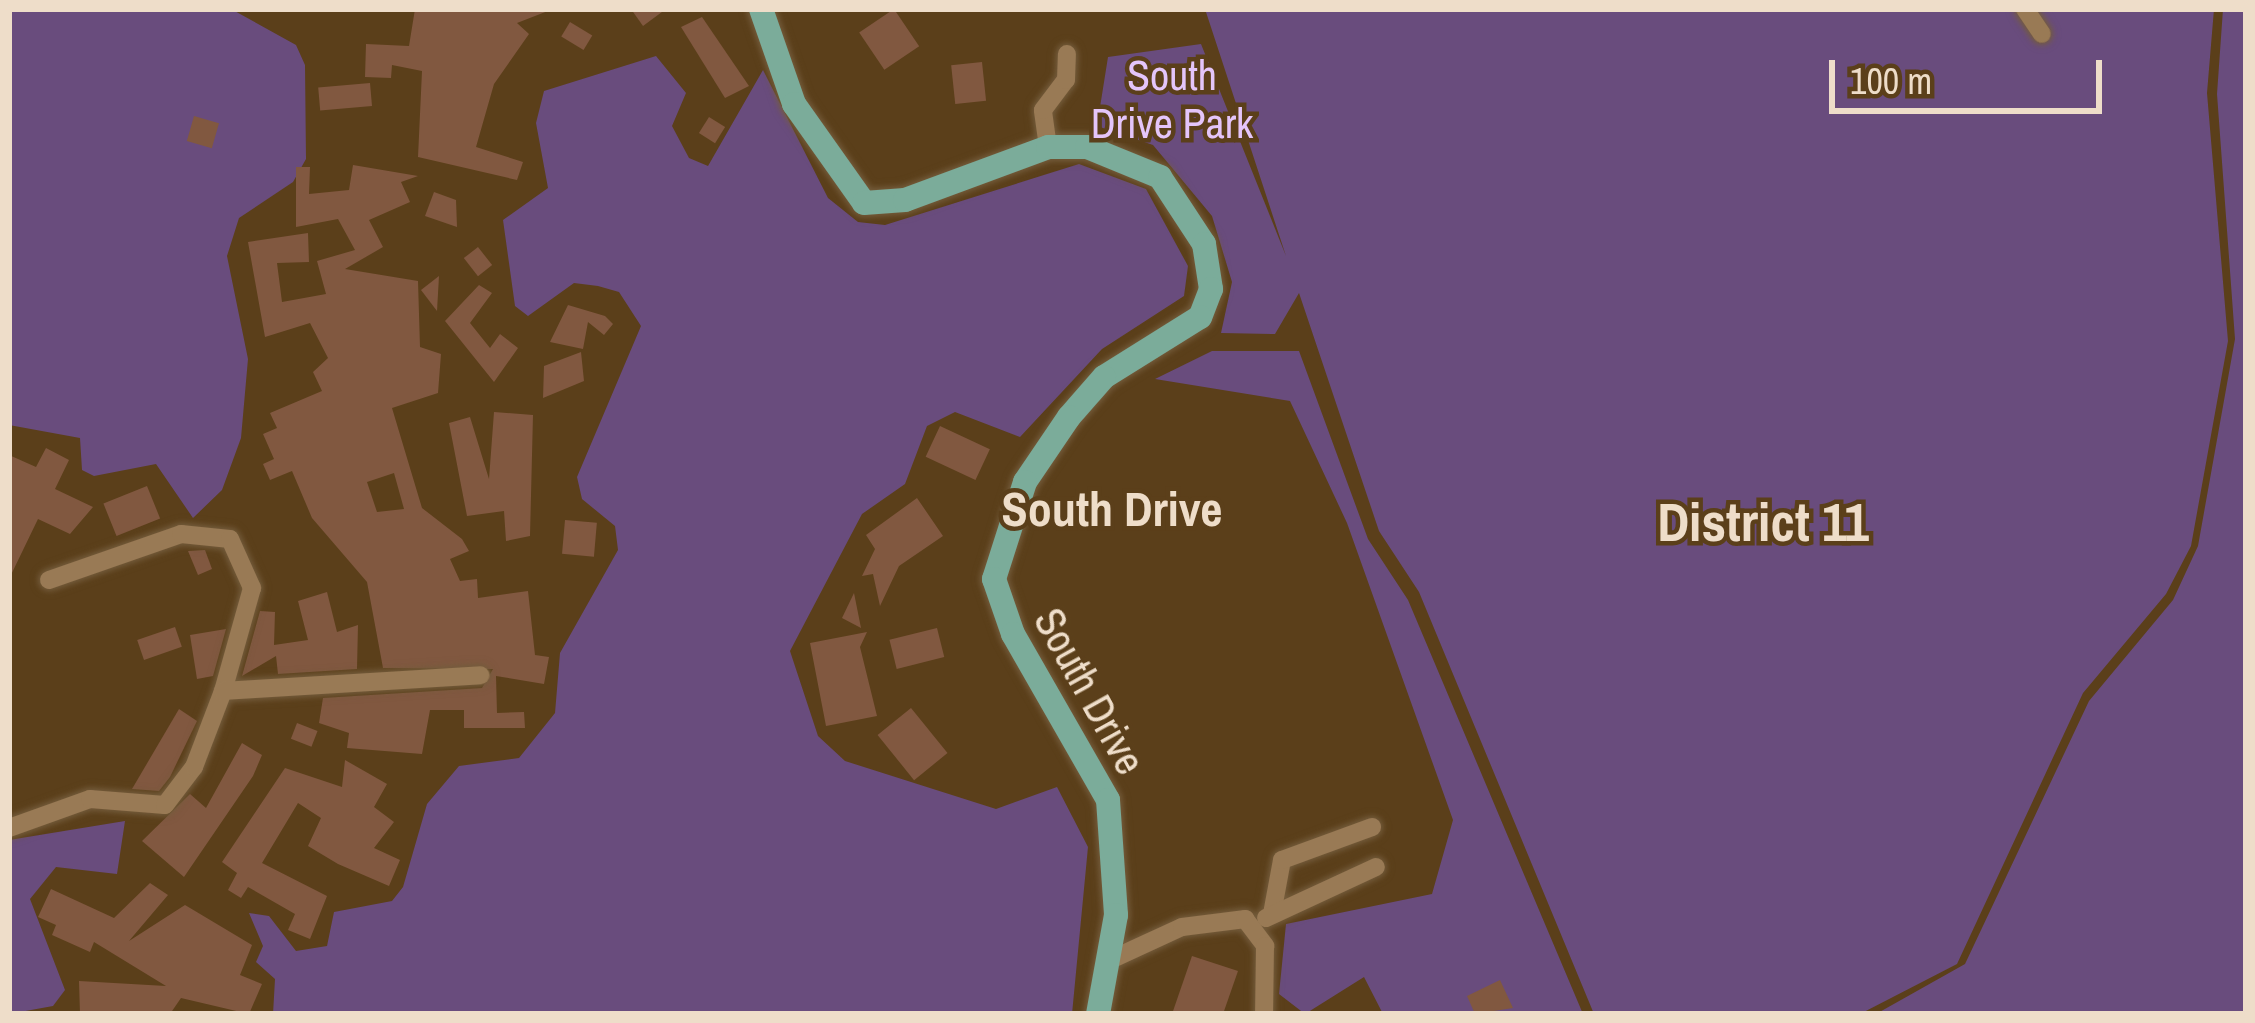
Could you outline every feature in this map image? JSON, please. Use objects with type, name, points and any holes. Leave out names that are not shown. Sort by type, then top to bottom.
[{"type":"main road","name":"South Drive","points":[[761,9],[794,104],[864,203],[905,200],[1048,147],[1115,153],[1160,177],[1204,244],[1211,289],[1186,330],[1104,377],[1069,417],[1025,482],[996,565],[1013,634],[1108,800],[1117,879],[1097,1014]]},
{"type":"street","points":[[2025,9],[2042,34]]},
{"type":"street","points":[[1048,147],[1043,110],[1066,80],[1067,54]]},
{"type":"street","points":[[9,828],[90,799],[165,805],[223,691],[252,588],[230,538],[181,534],[49,580]]},
{"type":"street","points":[[223,691],[482,675]]},
{"type":"street","points":[[1264,1014],[1264,920],[1282,860],[1372,827]]},
{"type":"street","points":[[1108,961],[1198,922],[1264,920],[1376,867]]},
{"type":"green space","points":[[9,9],[231,9],[296,45],[305,65],[306,159],[293,182],[239,218],[227,256],[248,359],[241,438],[222,490],[193,518],[156,464],[94,476],[82,470],[80,438],[9,425]]},
{"type":"green space","name":"South Drive Park","points":[[1205,9],[2214,9],[2207,93],[2228,341],[2191,546],[2166,594],[2083,693],[1957,964],[1860,1014],[1594,1014],[1419,592],[1379,531],[1299,293],[1275,334],[1221,333],[1232,282],[1212,216],[1153,145],[1097,126],[1108,57],[1201,44],[1286,256]]},
{"type":"green space","points":[[2223,9],[2246,9],[2246,1014],[1876,1014],[1965,964],[2089,701],[2173,600],[2198,546],[2235,339],[2217,94]]},
{"type":"green space","points":[[656,56],[686,93],[672,126],[689,158],[708,166],[763,70],[828,198],[858,222],[885,225],[1079,164],[1146,189],[1188,266],[1184,296],[1102,349],[1020,437],[955,412],[927,426],[905,484],[862,514],[790,651],[818,736],[845,761],[996,809],[1057,787],[1088,847],[1072,1014],[273,1014],[275,979],[256,962],[263,946],[249,913],[269,916],[296,951],[327,946],[334,912],[392,901],[403,887],[427,804],[459,766],[519,758],[555,713],[560,653],[618,550],[615,526],[582,499],[577,477],[641,326],[619,292],[574,283],[528,316],[515,306],[503,220],[548,188],[536,123],[544,91]]},
{"type":"green space","points":[[1212,351],[1299,351],[1368,539],[1408,600],[1583,1014],[1383,1014],[1364,977],[1305,1014],[1279,994],[1286,924],[1432,894],[1453,820],[1347,523],[1290,401],[1155,379]]},
{"type":"green space","points":[[125,821],[117,874],[56,867],[30,899],[65,990],[53,1006],[9,1014],[9,840]]},
{"type":"building","points":[[415,9],[553,9],[517,23],[529,34],[494,84],[476,147],[523,162],[517,180],[418,157],[422,71],[392,65],[391,78],[365,77],[366,44],[409,46]]},
{"type":"building","points":[[631,9],[666,9],[643,26]]},
{"type":"building","points":[[894,9],[919,46],[884,70],[859,32]]},
{"type":"building","points":[[702,17],[749,86],[725,98],[681,27]]},
{"type":"building","points":[[570,22],[592,35],[584,50],[561,37]]},
{"type":"building","points":[[982,62],[986,101],[955,104],[951,65]]},
{"type":"building","points":[[370,83],[372,106],[320,110],[318,88]]},
{"type":"building","points":[[194,116],[219,123],[212,148],[187,141]]},
{"type":"building","points":[[709,117],[725,127],[715,143],[699,133]]},
{"type":"building","points":[[353,165],[418,176],[401,182],[410,202],[369,220],[383,247],[345,269],[418,281],[420,347],[441,354],[438,393],[392,408],[422,508],[462,539],[469,551],[450,559],[460,581],[477,579],[478,598],[528,591],[535,655],[549,657],[544,684],[496,676],[497,713],[524,712],[525,728],[464,728],[464,710],[430,710],[422,754],[347,748],[349,733],[319,723],[323,698],[482,688],[493,669],[383,668],[367,582],[312,518],[292,471],[270,480],[263,464],[274,459],[263,434],[277,428],[270,413],[322,391],[313,372],[328,358],[310,323],[265,337],[248,242],[308,233],[309,262],[277,263],[282,302],[326,294],[317,261],[355,250],[338,219],[296,227],[296,167],[310,167],[309,194],[349,190]],"holes":[[[394,473],[404,509],[377,512],[367,482]]]},
{"type":"building","points":[[434,192],[456,200],[457,227],[425,216]]},
{"type":"building","points":[[478,247],[492,265],[478,276],[464,258]]},
{"type":"building","points":[[439,276],[437,311],[421,290]]},
{"type":"building","points":[[479,285],[492,293],[470,323],[490,348],[500,334],[518,348],[494,382],[445,321]]},
{"type":"building","points":[[568,305],[605,316],[613,324],[604,335],[588,322],[583,349],[550,342]]},
{"type":"building","points":[[581,352],[584,381],[543,398],[544,366]]},
{"type":"building","points":[[494,412],[533,415],[530,536],[506,541],[504,511],[467,516],[449,423],[470,417],[489,479]]},
{"type":"building","points":[[940,426],[990,449],[975,480],[926,457]]},
{"type":"building","points":[[46,448],[69,460],[55,489],[93,507],[70,534],[38,519],[9,579],[9,455],[36,467]]},
{"type":"building","points":[[147,486],[160,518],[117,536],[103,504]]},
{"type":"building","points":[[917,498],[943,536],[899,566],[880,606],[873,574],[862,576],[875,549],[866,535]]},
{"type":"building","points":[[565,520],[597,523],[594,557],[562,554]]},
{"type":"building","points":[[205,550],[212,569],[198,575],[188,551]]},
{"type":"building","points":[[327,592],[337,632],[358,625],[357,669],[278,674],[276,656],[242,676],[260,611],[275,612],[274,645],[308,640],[298,601]]},
{"type":"building","points":[[854,593],[861,628],[842,618]]},
{"type":"building","points":[[175,627],[182,647],[144,660],[137,640]]},
{"type":"building","points":[[937,628],[944,657],[897,669],[889,640]]},
{"type":"building","points":[[226,629],[213,676],[197,679],[190,635]]},
{"type":"building","points":[[867,632],[860,647],[877,716],[826,726],[810,643]]},
{"type":"building","points":[[911,708],[948,753],[914,780],[878,735]]},
{"type":"building","points":[[179,709],[197,721],[170,777],[159,791],[132,789]]},
{"type":"building","points":[[297,723],[318,731],[311,747],[291,739]]},
{"type":"building","points":[[242,743],[262,755],[253,776],[184,877],[142,841],[190,794],[206,808]]},
{"type":"building","points":[[345,760],[387,784],[374,807],[394,822],[374,848],[400,860],[389,886],[338,864],[308,846],[321,818],[298,803],[262,863],[327,896],[310,939],[288,930],[295,914],[248,887],[241,898],[228,890],[237,873],[222,862],[285,768],[342,787]]},
{"type":"building","points":[[150,883],[168,895],[129,941],[185,905],[252,945],[240,975],[262,984],[249,1014],[181,998],[170,1014],[80,1014],[79,981],[166,986],[94,942],[90,952],[52,935],[56,925],[38,917],[51,889],[114,918]]},
{"type":"building","points":[[1192,956],[1238,971],[1223,1014],[1172,1014]]},
{"type":"building","points":[[1500,980],[1513,1008],[1475,1014],[1467,996]]},
{"type":"district","name":"South Drive","points":[[1112,509]]},
{"type":"district","name":"District 11","points":[[1763,522]]}]
